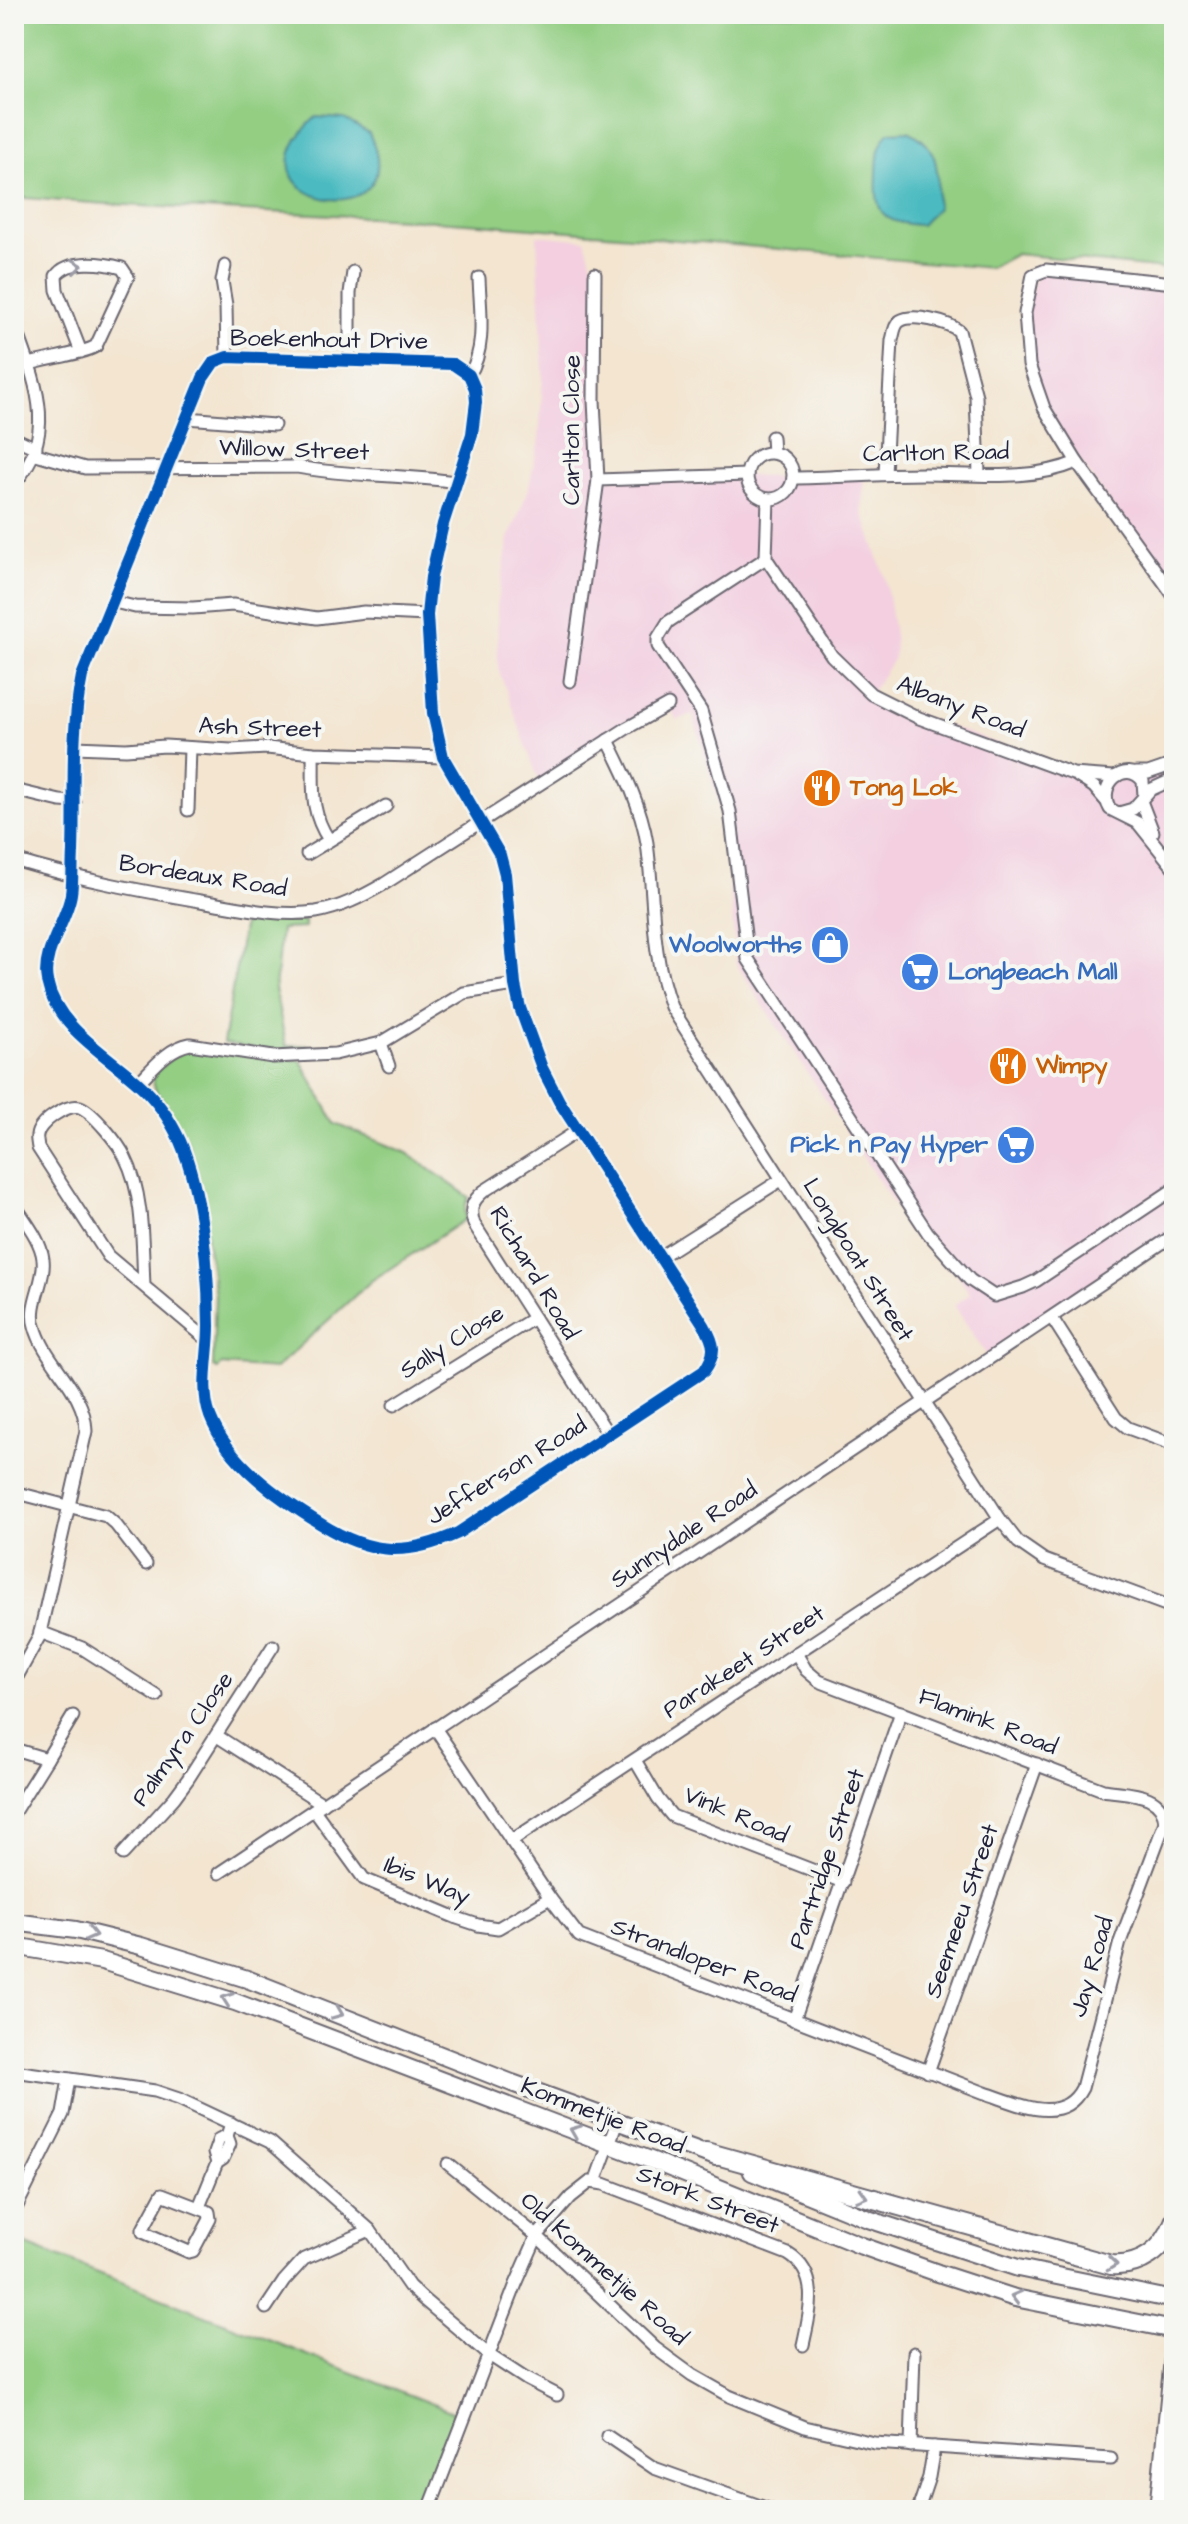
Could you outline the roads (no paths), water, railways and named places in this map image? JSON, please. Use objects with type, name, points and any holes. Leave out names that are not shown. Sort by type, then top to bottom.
[{"type":"main road","name":"Kommetjie Road","points":[[14,1922],[89,1933],[235,1975],[617,2122],[706,2152],[868,2219],[1018,2268],[1174,2300]]},
{"type":"main road","name":"Kommetjie Road","points":[[14,1946],[102,1961],[191,1986],[471,2090],[862,2246],[938,2273],[1015,2298],[1174,2330]]},
{"type":"main road","points":[[706,2152],[1111,2265],[1124,2266],[1148,2257],[1164,2241],[1174,2222]]},
{"type":"main road","points":[[1159,2510],[1174,2358]]},
{"type":"main road","points":[[1171,2510],[1174,2491]]},
{"type":"street","points":[[30,364],[87,352],[99,342],[128,277],[122,268],[72,265],[63,268],[56,276],[57,290],[81,352]]},
{"type":"street","points":[[225,266],[222,281],[226,305],[227,357]]},
{"type":"street","points":[[1174,283],[1046,270],[1037,272],[1031,281],[1025,313],[1029,365],[1044,408],[1077,462],[1174,596]]},
{"type":"street","points":[[350,361],[353,272]]},
{"type":"street","name":"Carlton Close","points":[[570,681],[598,480],[594,400],[595,274]]},
{"type":"street","points":[[479,278],[479,344],[469,375],[476,402],[472,434],[435,552],[427,615],[433,713],[443,757],[481,822]]},
{"type":"street","points":[[885,474],[892,340],[895,327],[900,321],[909,319],[943,321],[959,331],[976,396],[979,474]]},
{"type":"street","points":[[14,322],[30,364],[40,415],[36,451],[14,484]]},
{"type":"street","name":"Boekenhout Drive","points":[[72,877],[75,747],[82,676],[206,372],[214,362],[227,357],[453,364],[469,375]]},
{"type":"street","points":[[187,418],[274,425]]},
{"type":"street","points":[[772,437],[773,453]]},
{"type":"street","name":"Willow Street","points":[[14,438],[36,451],[85,468],[297,467],[456,482]]},
{"type":"street","points":[[773,453],[786,458],[793,478],[788,491],[768,499],[750,488],[747,475],[752,461],[758,456],[773,453]]},
{"type":"street","name":"Carlton Road","points":[[793,478],[885,474],[1034,474],[1077,462]]},
{"type":"street","points":[[598,480],[747,475]]},
{"type":"street","points":[[768,499],[766,558],[668,622],[658,638],[658,646],[701,711],[730,811],[748,959],[928,1233],[952,1256],[970,1280],[994,1296],[1023,1287],[1174,1189]]},
{"type":"street","name":"Albany Road","points":[[766,558],[832,656],[871,694],[919,718],[1073,774]]},
{"type":"street","points":[[114,602],[135,607],[233,605],[317,618],[364,612],[427,615]]},
{"type":"street","name":"Bordeaux Road","points":[[14,860],[72,877],[245,909],[317,912],[360,897],[668,705]]},
{"type":"street","name":"Longboat Street","points":[[608,740],[630,784],[643,825],[657,965],[671,1007],[923,1403],[1018,1542],[1036,1556],[1174,1608]]},
{"type":"street","name":"Ash Street","points":[[75,747],[267,748],[313,753],[443,757]]},
{"type":"street","points":[[188,810],[190,748]]},
{"type":"street","points":[[313,753],[313,805],[318,824],[329,840]]},
{"type":"street","points":[[1073,774],[1114,777],[1125,772],[1148,773],[1174,764]]},
{"type":"street","points":[[1136,773],[1143,781],[1142,799],[1162,851]]},
{"type":"street","points":[[1073,774],[1094,787],[1110,809],[1136,820],[1174,868]]},
{"type":"street","points":[[1106,801],[1107,789],[1114,777]]},
{"type":"street","points":[[1119,813],[1133,809],[1156,786],[1174,779]]},
{"type":"street","points":[[14,790],[51,800],[75,802]]},
{"type":"street","points":[[307,854],[386,806]]},
{"type":"street","name":"Jefferson Road","points":[[72,877],[71,895],[46,966],[47,982],[56,1003],[75,1029],[138,1083],[169,1118],[190,1168],[209,1298],[206,1388],[208,1411],[215,1428],[229,1448],[278,1497],[341,1536],[372,1548],[422,1548],[458,1533],[704,1371],[713,1358],[715,1347],[542,1068],[529,1037],[515,985],[505,874],[500,855],[481,822]]},
{"type":"street","points":[[138,1083],[168,1053],[190,1044],[263,1056],[335,1054],[381,1043],[464,993],[515,985]]},
{"type":"street","points":[[381,1043],[389,1066]]},
{"type":"street","points":[[144,1286],[142,1232],[136,1192],[126,1158],[110,1135],[85,1110],[67,1107],[40,1128],[36,1137],[38,1148],[108,1256],[209,1341]]},
{"type":"street","name":"Richard Road","points":[[579,1130],[484,1191],[472,1205],[474,1224],[608,1434]]},
{"type":"street","points":[[660,1257],[781,1180]]},
{"type":"street","points":[[14,1204],[43,1258],[34,1324],[84,1414],[86,1431],[40,1632],[35,1648],[14,1682]]},
{"type":"street","name":"Sunnydale Road","points":[[219,1873],[1173,1238]]},
{"type":"street","name":"Sally Close","points":[[394,1405],[534,1318]]},
{"type":"street","points":[[1052,1318],[1116,1418],[1128,1428],[1174,1445]]},
{"type":"street","points":[[14,1492],[106,1516],[146,1564]]},
{"type":"street","name":"Parakeet Street","points":[[511,1841],[1000,1519]]},
{"type":"street","points":[[40,1632],[82,1648],[157,1696]]},
{"type":"street","name":"Palmyra Close","points":[[123,1854],[174,1798],[273,1646]]},
{"type":"street","name":"Flamink Road","points":[[796,1653],[806,1670],[819,1681],[1103,1790],[1153,1799],[1163,1812],[1165,1822]]},
{"type":"street","name":"Partridge Street","points":[[794,2020],[901,1712]]},
{"type":"street","points":[[14,1812],[73,1716]]},
{"type":"street","name":"Strandloper Road","points":[[435,1728],[550,1898],[576,1933],[587,1940],[928,2072],[985,2093],[1051,2111]]},
{"type":"street","points":[[217,1736],[319,1807]]},
{"type":"street","points":[[14,1749],[47,1759]]},
{"type":"street","name":"Vink Road","points":[[635,1760],[672,1816],[843,1882]]},
{"type":"street","name":"Seemeeu Street","points":[[928,2072],[1037,1764]]},
{"type":"street","name":"Ibis Way","points":[[319,1807],[364,1879],[457,1918],[498,1928],[550,1898]]},
{"type":"street","name":"Jay Road","points":[[1051,2111],[1069,2106],[1082,2088],[1117,1952],[1165,1822]]},
{"type":"street","points":[[14,2071],[155,2091],[231,2123],[279,2149],[370,2230],[414,2292],[489,2355],[557,2395]]},
{"type":"street","points":[[14,2212],[63,2114],[69,2079]]},
{"type":"street","points":[[429,2510],[537,2236],[571,2197],[586,2184],[595,2182],[617,2122]]},
{"type":"street","points":[[199,2207],[217,2163],[223,2159],[230,2144],[227,2136],[231,2123]]},
{"type":"street","name":"Old Kommetjie Road","points":[[448,2164],[537,2236],[655,2348],[723,2393],[805,2427],[874,2443],[1111,2459]]},
{"type":"street","name":"Stork Street","points":[[595,2182],[799,2261],[807,2273],[810,2290],[803,2345]]},
{"type":"street","points":[[162,2194],[199,2207],[209,2212],[210,2219],[193,2251],[143,2232],[162,2194]]},
{"type":"street","points":[[266,2308],[304,2259],[370,2230]]},
{"type":"street","points":[[911,2446],[914,2353]]},
{"type":"street","points":[[607,2436],[654,2468],[771,2510]]},
{"type":"street","points":[[918,2510],[929,2477],[934,2447]]},
{"type":"water","points":[[316,117],[344,119],[369,133],[377,166],[368,188],[349,198],[325,198],[304,190],[291,172],[293,148]]},
{"type":"water","points":[[908,131],[927,145],[936,163],[937,208],[921,225],[889,218],[879,206],[877,197],[882,143],[889,132]]},
{"type":"place","name":"Tong Lok","points":[[822,788]]},
{"type":"place","name":"Woolworths","points":[[830,945]]},
{"type":"place","name":"Longbeach Mall","points":[[920,972]]},
{"type":"place","name":"Wimpy","points":[[1008,1066]]},
{"type":"place","name":"Pick n Pay Hyper","points":[[1016,1145]]}]
